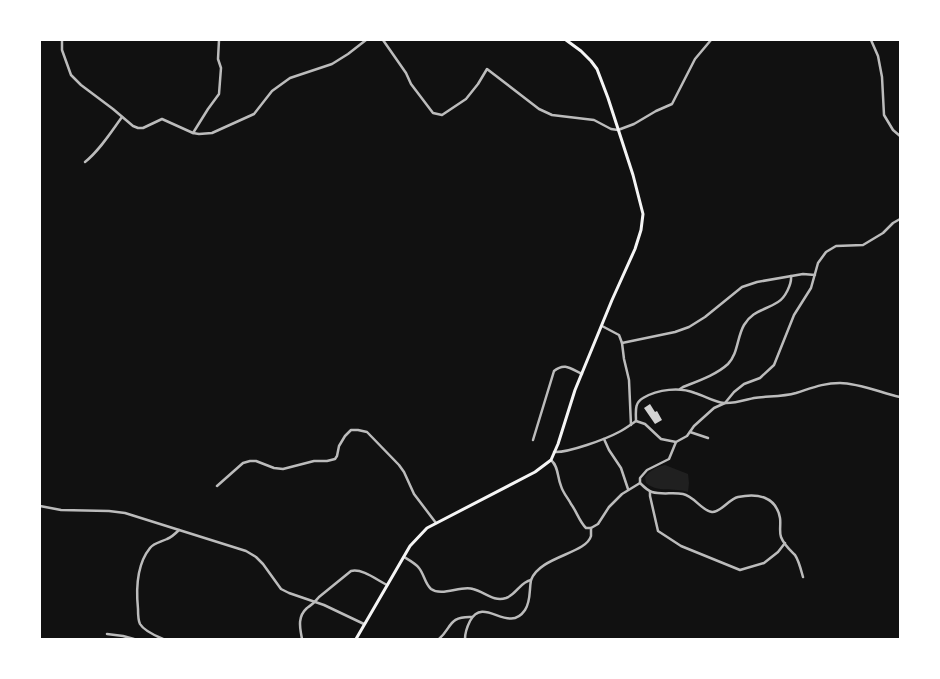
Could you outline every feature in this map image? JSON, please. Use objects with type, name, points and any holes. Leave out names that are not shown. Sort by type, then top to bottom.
[{"type":"main road","points":[[356,639],[419,535],[436,523],[535,472],[551,460],[582,374],[635,249],[641,230],[643,214],[618,130],[597,69],[581,51],[566,40]]},
{"type":"street","points":[[62,40],[62,50],[71,75],[133,126],[138,128],[147,127],[162,119],[199,134],[212,134],[254,114],[272,91],[290,78],[332,64],[366,40]]},
{"type":"street","points":[[193,133],[219,94],[219,40]]},
{"type":"street","points":[[383,40],[411,84],[433,113],[442,115],[466,99],[487,70],[539,110],[552,115],[594,120],[610,129],[618,130],[634,124],[672,104],[696,59],[711,40]]},
{"type":"street","points":[[871,40],[878,56],[882,77],[884,115],[893,130],[900,136]]},
{"type":"street","points":[[85,162],[122,117]]},
{"type":"street","points":[[725,403],[744,384],[760,378],[774,365],[794,315],[811,288],[818,263],[826,252],[836,246],[863,245],[883,233],[900,219]]},
{"type":"street","points":[[622,344],[689,327],[705,317],[742,287],[757,282],[803,274],[815,275]]},
{"type":"street","points":[[680,389],[710,375],[729,363],[734,355],[744,325],[751,315],[780,302],[789,288],[791,276]]},
{"type":"street","points":[[602,326],[619,335],[622,344],[629,380],[631,425]]},
{"type":"street","points":[[533,440],[554,371],[560,366],[565,366],[582,374]]},
{"type":"street","points":[[640,483],[640,478],[647,470],[668,459],[676,442],[687,436],[694,426],[714,408],[725,403],[776,397],[816,386],[839,383],[852,384],[900,397]]},
{"type":"street","points":[[636,421],[636,407],[639,401],[645,397],[670,389],[693,392],[714,401],[725,403]]},
{"type":"street","points":[[554,452],[565,452],[604,439],[636,421]]},
{"type":"street","points":[[636,421],[645,424],[661,439],[676,442]]},
{"type":"street","points":[[217,486],[243,463],[250,461],[256,461],[274,468],[283,468],[314,461],[335,459],[339,446],[345,436],[351,430],[358,430],[367,432],[399,465],[414,494],[436,523]]},
{"type":"street","points":[[690,432],[708,438]]},
{"type":"street","points":[[604,439],[621,468],[628,489]]},
{"type":"street","points":[[551,460],[557,470],[563,492],[586,528],[598,524],[609,507],[622,494],[640,483]]},
{"type":"street","points":[[640,483],[650,492],[690,496],[712,512],[729,500],[751,495],[760,496],[771,501],[775,505],[780,518],[780,536],[788,549],[796,557],[803,577]]},
{"type":"street","points":[[650,492],[658,530],[681,546],[740,570],[764,563],[778,552],[785,543]]},
{"type":"street","points":[[40,506],[61,510],[125,513],[246,551],[263,564],[281,589],[324,605],[364,624]]},
{"type":"street","points":[[439,639],[452,622],[472,617],[482,611],[508,619],[516,618],[524,612],[530,600],[531,580],[537,571],[548,562],[585,544],[590,538],[590,528]]},
{"type":"street","points":[[163,639],[140,625],[137,588],[139,572],[151,546],[167,539],[179,530]]},
{"type":"street","points":[[404,557],[419,567],[431,589],[437,592],[465,588],[475,589],[494,599],[505,598],[514,594],[526,581],[531,580]]},
{"type":"street","points":[[302,639],[299,623],[304,610],[347,574],[356,570],[387,585]]},
{"type":"street","points":[[465,639],[465,631],[472,617]]},
{"type":"street","points":[[107,634],[134,639]]},
{"type":"shaded area","points":[[665,465],[688,474],[688,492],[655,488],[646,483],[645,477],[649,472]]},
{"type":"building","points":[[650,404],[662,420],[655,424],[644,408]]}]
